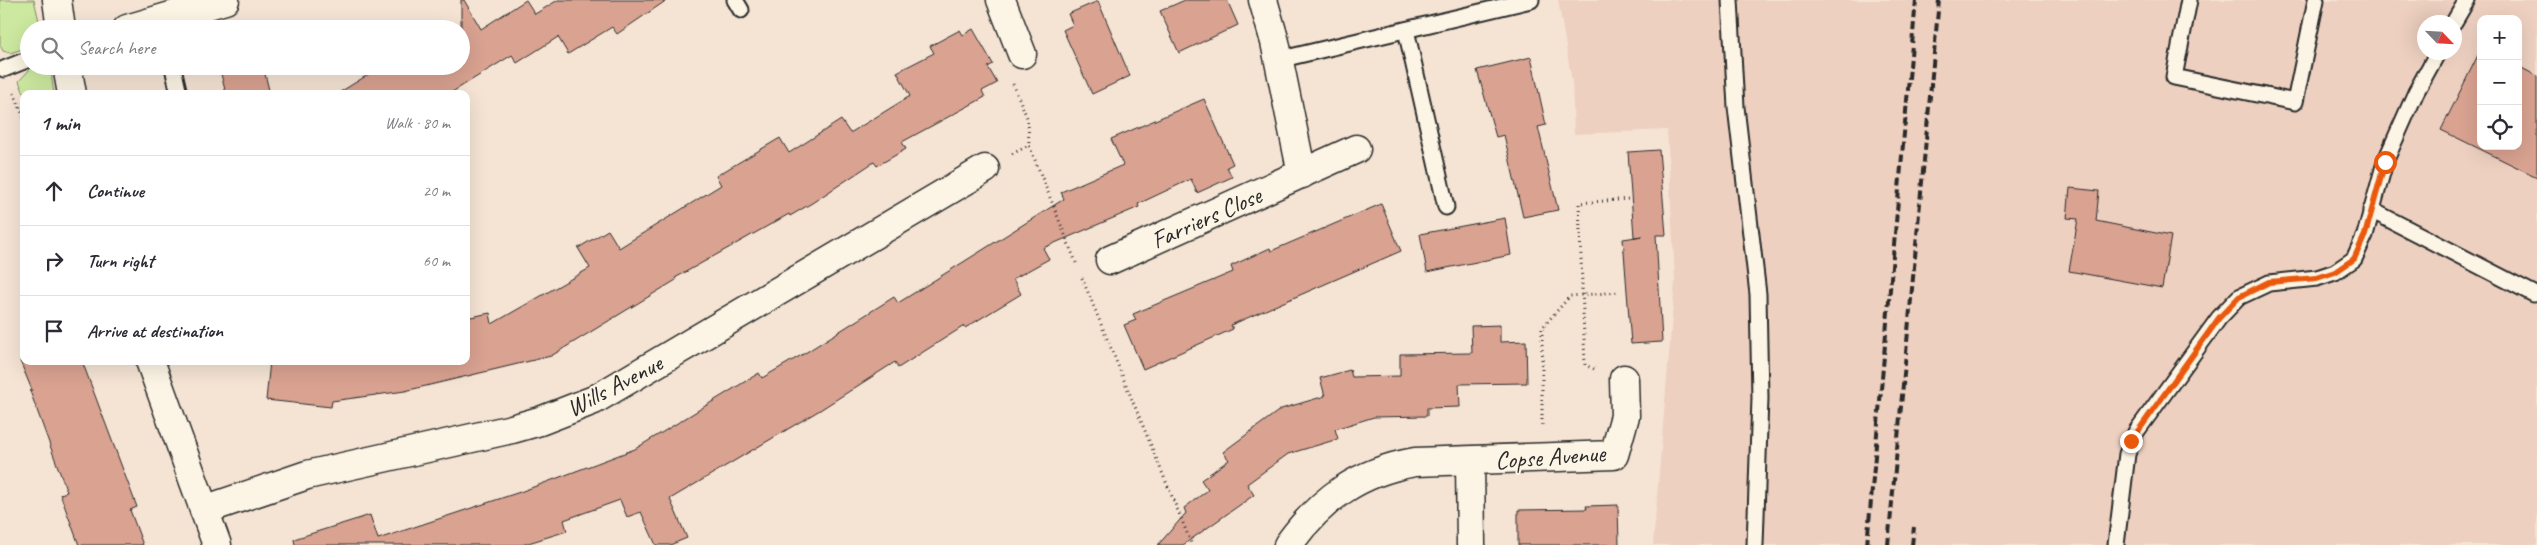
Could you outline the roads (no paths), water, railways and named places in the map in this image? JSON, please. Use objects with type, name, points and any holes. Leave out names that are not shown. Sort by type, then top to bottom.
[{"type":"street","points":[[57,0],[60,20]]},
{"type":"street","points":[[157,20],[225,0]]},
{"type":"street","points":[[1263,0],[1278,60],[1302,174]]},
{"type":"street","points":[[1007,2],[1022,54]]},
{"type":"street","points":[[69,75],[71,90]]},
{"type":"street","name":"Farriers Close","points":[[1110,260],[1356,149]]},
{"type":"street","name":"Wills Avenue","points":[[204,510],[306,475],[540,422],[594,400],[985,169]]},
{"type":"street","points":[[151,365],[217,545]]},
{"type":"street","name":"Copse Avenue","points":[[1288,545],[1307,518],[1323,504],[1344,488],[1375,472],[1415,462],[1470,462],[1614,455],[1625,416],[1624,378]]},
{"type":"street","name":"Copse Avenue","points":[[1470,462],[1471,545]]},
{"type":"lane","points":[[1278,60],[1531,0]]},
{"type":"lane","points":[[1732,0],[1736,108],[1758,294],[1760,398],[1755,545]]},
{"type":"lane","points":[[2189,0],[2174,77],[2295,102],[2316,0]]},
{"type":"lane","points":[[2458,15],[2466,0]]},
{"type":"lane","points":[[1406,30],[1446,206]]},
{"type":"lane","points":[[2116,545],[2131,441],[2219,318],[2239,297],[2269,282],[2317,278],[2335,272],[2354,259],[2365,235],[2385,162],[2416,92],[2434,60]]},
{"type":"lane","points":[[4,69],[20,63]]},
{"type":"lane","points":[[175,75],[178,90]]},
{"type":"lane","points":[[2371,210],[2534,294]]},
{"type":"railway","points":[[1867,545],[1916,0]]},
{"type":"railway","points":[[1888,545],[1939,0]]},
{"type":"railway","points":[[1912,545],[1914,527]]}]
